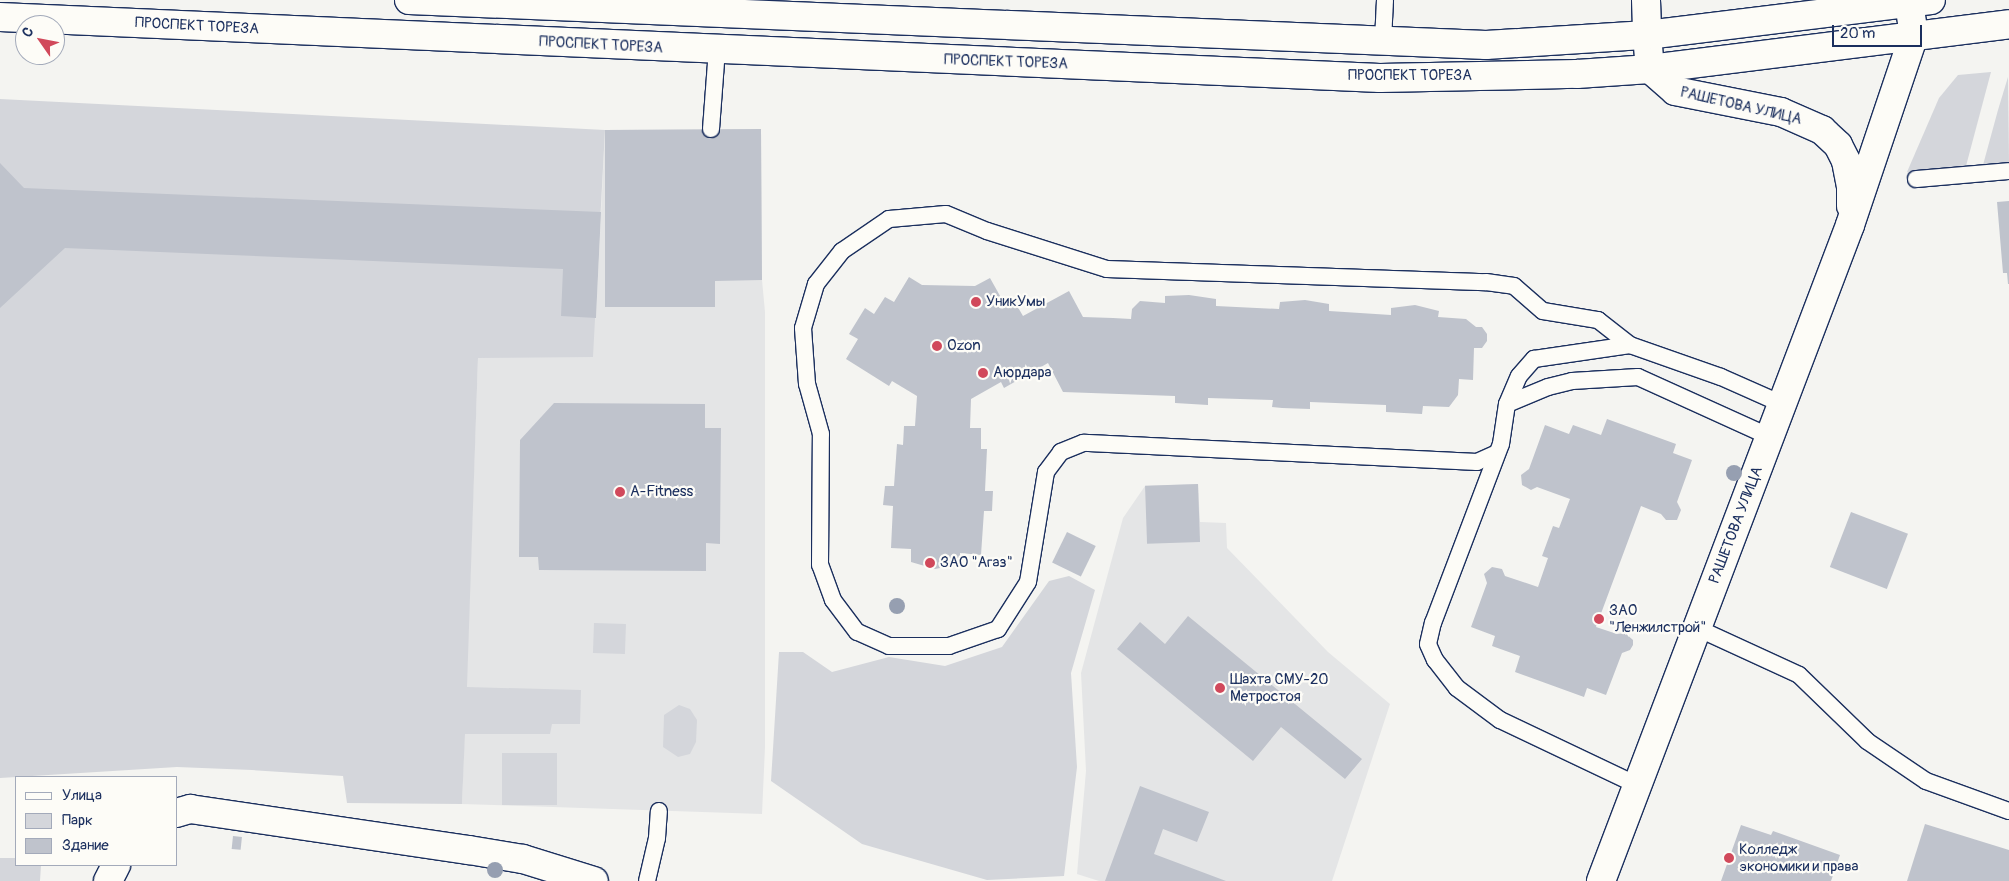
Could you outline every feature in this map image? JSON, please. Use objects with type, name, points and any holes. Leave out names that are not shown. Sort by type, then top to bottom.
[{"type":"main road","points":[[409,0],[575,4],[1486,45],[1647,35],[1920,1]]},
{"type":"main road","points":[[1646,0],[1650,69]]},
{"type":"main road","name":"РАШЕТОВА УЛИЦА","points":[[1601,881],[1850,225],[1914,35],[1920,1]]},
{"type":"main road","name":"ПРОСПЕКТ ТОРЕЗА","points":[[0,17],[1380,78],[1577,74],[1650,69],[2009,24]]},
{"type":"main road","name":"РАШЕТОВА УЛИЦА","points":[[1650,69],[1675,91],[1781,112],[1822,130],[1838,145],[1846,161],[1851,186],[1850,225]]},
{"type":"main road","points":[[178,812],[190,809],[469,850],[523,860],[594,881]]},
{"type":"main road","points":[[108,881],[116,866]]},
{"type":"lane","points":[[1382,41],[1385,0]]},
{"type":"lane","points":[[711,129],[717,50]]},
{"type":"lane","points":[[1916,179],[2009,171]]},
{"type":"lane","points":[[1497,453],[1477,462],[1083,443],[1061,452],[1046,472],[1028,582],[998,629],[949,646],[889,646],[857,632],[833,600],[820,565],[821,434],[807,384],[803,328],[816,284],[842,251],[889,219],[946,214],[988,231],[1107,270],[1486,282],[1514,286],[1543,310],[1598,320],[1630,345],[1721,377],[1782,404]]},
{"type":"lane","points":[[1630,345],[1534,359],[1519,376],[1508,404],[1497,453],[1428,644],[1435,660],[1457,688],[1500,720],[1637,785]]},
{"type":"lane","points":[[1508,404],[1548,387],[1572,381],[1638,378],[1770,437]]},
{"type":"lane","points":[[1697,628],[1798,675],[1867,741],[1926,780],[2009,811]]},
{"type":"lane","points":[[647,881],[657,838],[659,811]]},
{"type":"shaded area","points":[[761,129],[762,280],[765,312],[765,747],[762,814],[462,804],[478,358],[596,318],[605,130]]},
{"type":"shaded area","points":[[1198,484],[1200,522],[1226,523],[1227,548],[1328,652],[1390,704],[1332,881],[1099,881],[1077,874],[1086,771],[1081,673],[1123,518],[1145,486]]},
{"type":"green space","points":[[1991,72],[1966,166],[1907,172],[1939,98],[1958,75]]},
{"type":"green space","points":[[2008,77],[2009,162],[1983,165],[1998,110]]},
{"type":"green space","points":[[0,99],[605,130],[593,357],[478,358],[467,687],[581,690],[580,724],[552,724],[550,734],[465,734],[462,804],[347,803],[343,776],[252,770],[177,767],[0,778]]},
{"type":"green space","points":[[1069,576],[1095,590],[1071,673],[1077,767],[1064,876],[987,880],[862,844],[771,781],[779,652],[803,652],[832,672],[889,657],[945,666],[1002,647],[1049,581]]},
{"type":"green space","points":[[594,623],[626,624],[625,654],[593,653]]},
{"type":"green space","points":[[679,705],[690,709],[697,720],[696,742],[690,754],[678,757],[663,747],[664,715]]},
{"type":"green space","points":[[502,753],[557,753],[557,805],[502,805]]},
{"type":"green space","points":[[0,858],[15,858],[15,866],[41,866],[40,881],[0,881]]},
{"type":"building","points":[[761,129],[762,280],[715,281],[715,307],[605,307],[605,130]]},
{"type":"building","points":[[0,163],[24,188],[601,212],[596,318],[561,316],[563,269],[65,248],[0,308]]},
{"type":"building","points":[[2009,201],[2008,284],[2007,273],[2003,273],[1997,202]]},
{"type":"building","points":[[909,277],[922,285],[975,286],[990,278],[1004,303],[1012,297],[1023,316],[1069,291],[1083,317],[1131,319],[1132,309],[1140,301],[1165,303],[1165,296],[1189,295],[1216,299],[1216,306],[1279,309],[1280,302],[1305,300],[1329,304],[1329,311],[1391,315],[1391,308],[1415,305],[1439,311],[1438,317],[1466,319],[1476,327],[1482,327],[1487,334],[1487,341],[1482,348],[1474,348],[1473,380],[1459,379],[1458,395],[1449,407],[1423,406],[1422,414],[1386,412],[1386,405],[1310,402],[1310,409],[1282,408],[1272,407],[1273,400],[1208,398],[1208,405],[1175,403],[1175,396],[1063,392],[1048,363],[1004,388],[1001,382],[971,399],[970,428],[981,428],[981,449],[987,449],[985,491],[993,491],[992,511],[984,511],[981,555],[960,553],[960,564],[935,569],[911,562],[911,549],[891,548],[893,506],[883,505],[885,486],[894,486],[897,444],[903,445],[904,426],[915,426],[917,396],[892,381],[889,386],[846,359],[858,339],[849,334],[865,308],[874,314],[885,297],[894,302]]},
{"type":"building","name":"A-Fitness","points":[[554,403],[705,404],[705,428],[721,428],[720,544],[706,543],[706,571],[539,570],[538,557],[519,557],[520,440]]},
{"type":"building","points":[[1607,419],[1676,444],[1673,453],[1692,460],[1677,502],[1681,510],[1677,520],[1666,520],[1661,514],[1641,506],[1596,627],[1617,634],[1625,633],[1633,640],[1633,645],[1630,650],[1622,653],[1606,695],[1587,688],[1584,697],[1515,672],[1520,656],[1492,646],[1495,636],[1471,627],[1487,583],[1484,574],[1492,567],[1502,569],[1505,576],[1538,587],[1548,558],[1542,556],[1553,526],[1559,528],[1570,499],[1537,487],[1531,490],[1522,485],[1521,475],[1529,469],[1545,425],[1569,434],[1573,425],[1601,435]]},
{"type":"building","points":[[1198,484],[1200,542],[1147,544],[1145,486]]},
{"type":"building","points":[[1851,512],[1908,534],[1887,589],[1830,567]]},
{"type":"building","points":[[1067,532],[1096,546],[1081,577],[1052,563]]},
{"type":"building","name":"Шахта СМУ-20 Метростоя","points":[[1188,616],[1362,759],[1345,779],[1281,727],[1253,761],[1117,649],[1140,622],[1165,644]]},
{"type":"building","points":[[1140,786],[1209,812],[1197,842],[1163,829],[1154,854],[1226,881],[1105,881]]},
{"type":"building","points":[[1925,824],[2009,850],[2009,881],[1907,881]]},
{"type":"building","points":[[1741,825],[1771,835],[1773,831],[1840,855],[1831,881],[1721,881]]},
{"type":"building","points":[[233,836],[242,837],[241,850],[232,849]]},
{"type":"place","name":"УникУмы","points":[[976,302]]},
{"type":"place","name":"Ozon","points":[[937,346]]},
{"type":"place","name":"Аюрдара","points":[[983,373]]},
{"type":"place","name":"A-Fitness","points":[[620,492]]},
{"type":"place","name":"ЗАО \"Агаз\"","points":[[930,563]]},
{"type":"place","name":"ЗАО \"Ленжилстрой\"","points":[[1599,619]]},
{"type":"place","name":"Шахта СМУ-20 Метростоя","points":[[1220,688]]},
{"type":"place","name":"Колледж экономики и права","points":[[1729,858]]}]
